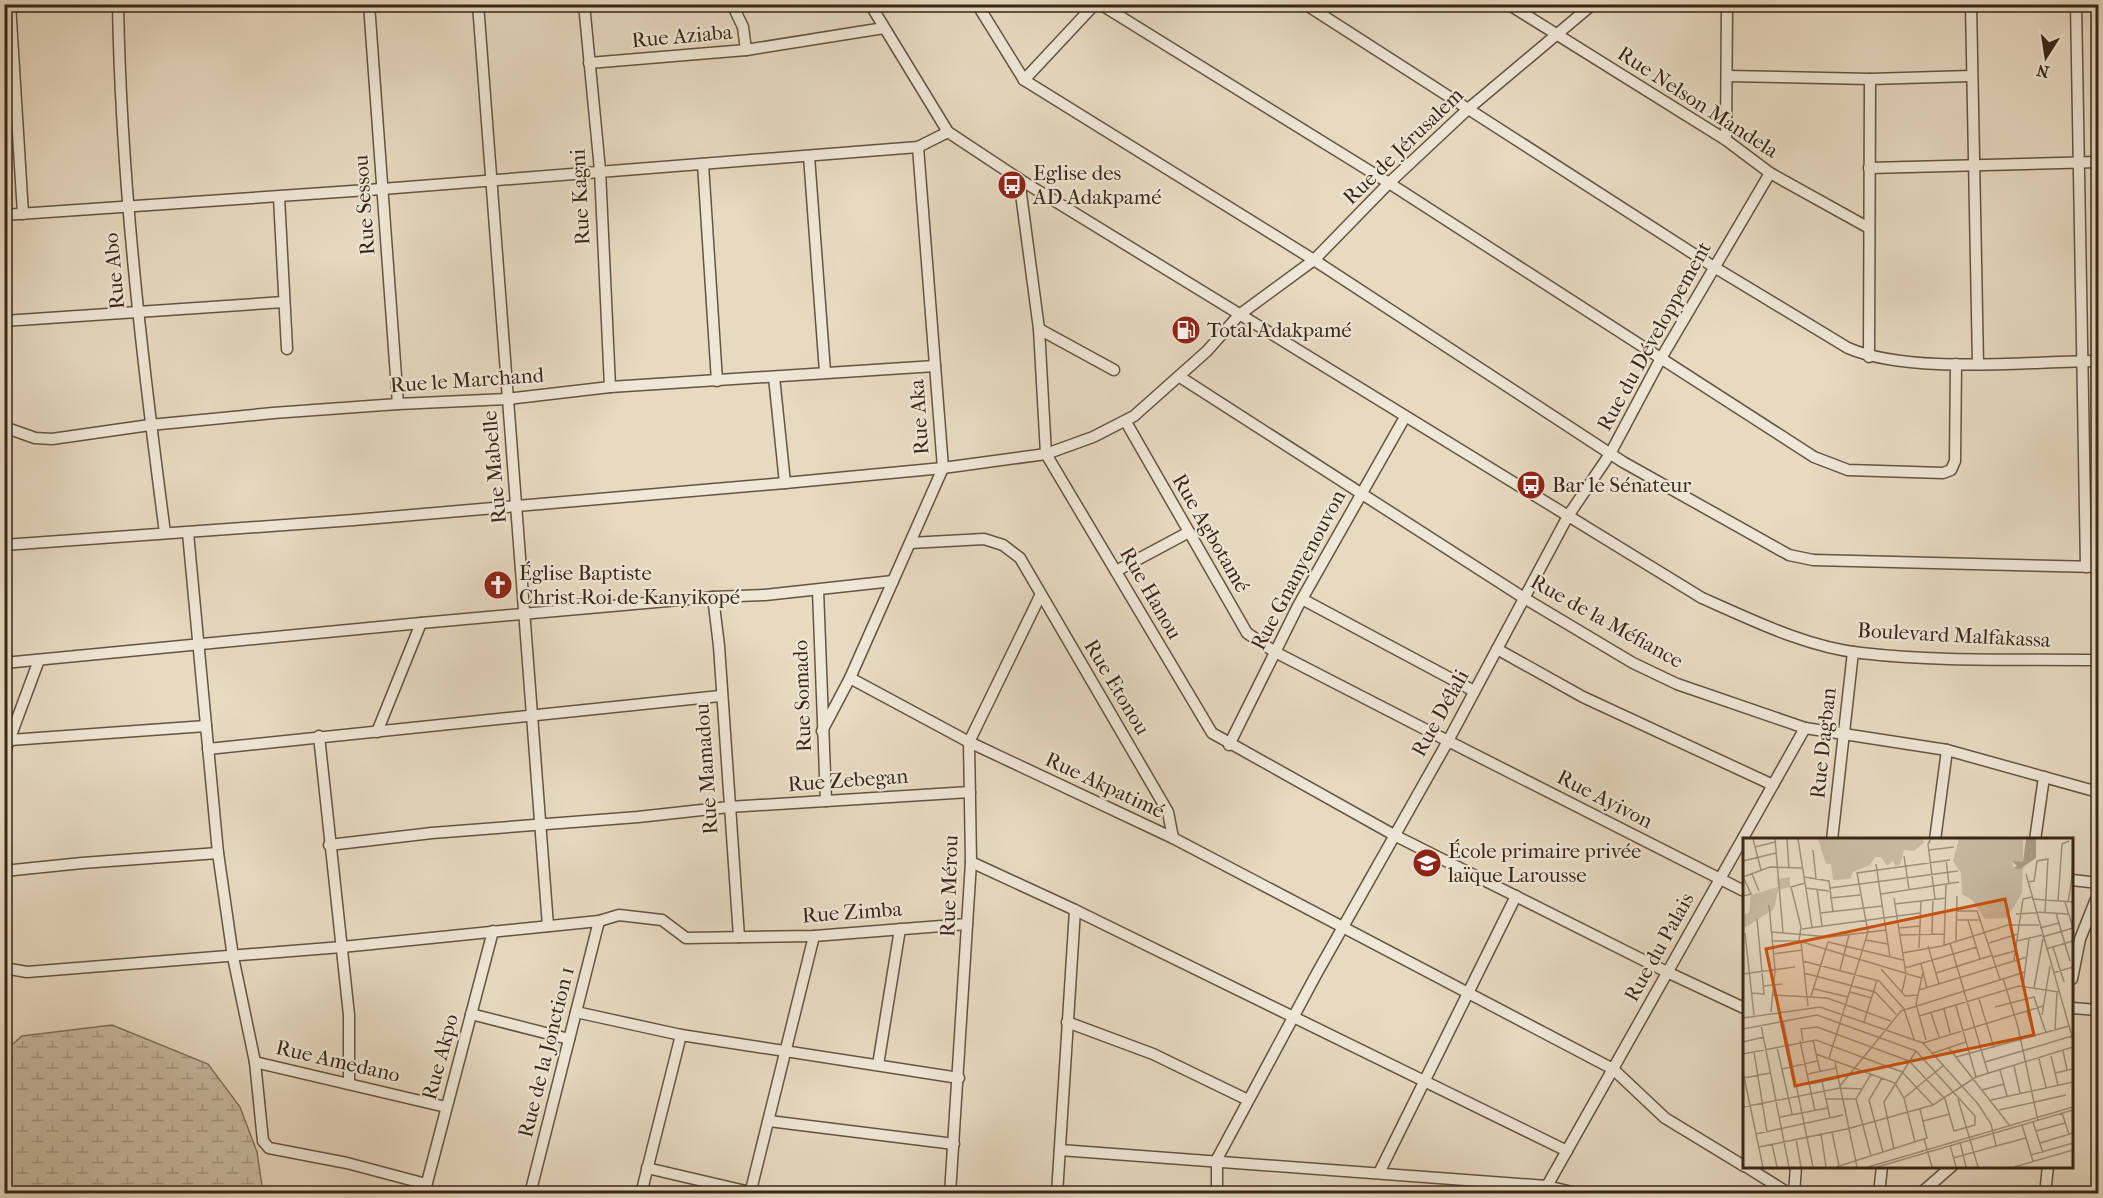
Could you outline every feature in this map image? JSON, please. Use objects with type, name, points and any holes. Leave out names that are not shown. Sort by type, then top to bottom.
[{"type":"street","points":[[10,4],[23,214]]},
{"type":"street","name":"Rue Abo","points":[[118,4],[128,206],[137,310],[165,533]]},
{"type":"street","name":"Rue Sessou","points":[[369,4],[399,404]]},
{"type":"street","name":"Rue Mabelle","points":[[478,4],[548,926]]},
{"type":"street","name":"Rue Kagni","points":[[584,4],[600,170],[610,387]]},
{"type":"street","points":[[732,4],[743,27],[746,50]]},
{"type":"street","name":"Boulevard Malfakassa","points":[[870,4],[948,132],[1019,179],[1239,315],[1702,598],[1755,622],[1853,652],[2098,660]]},
{"type":"street","points":[[977,4],[1024,80],[1314,260],[1610,454],[1789,555],[1813,560],[2098,567]]},
{"type":"street","points":[[1024,80],[1095,4]]},
{"type":"street","points":[[1100,4],[1389,183],[1660,360],[1822,460],[1848,470],[1943,473],[1951,470],[1955,460],[1956,364]]},
{"type":"street","points":[[1305,4],[1714,267],[1848,348],[1869,357],[1956,364],[2098,361]]},
{"type":"street","name":"Rue Nelson Mandela","points":[[1508,4],[1726,140],[1770,173],[1869,228]]},
{"type":"street","name":"Rue de Jérusalem","points":[[4,545],[188,533],[785,483],[943,468],[1046,454],[1126,422],[1180,377],[1239,315],[1314,260],[1389,183],[1468,109],[1593,4]]},
{"type":"street","points":[[1726,140],[1727,4]]},
{"type":"street","points":[[1971,4],[1978,363]]},
{"type":"street","points":[[2076,4],[2086,567]]},
{"type":"street","name":"Rue Aziaba","points":[[589,63],[746,50],[884,28]]},
{"type":"street","points":[[1727,75],[1870,79],[1971,76]]},
{"type":"street","points":[[1869,357],[1870,79]]},
{"type":"street","points":[[4,215],[279,197],[600,170],[918,147],[948,132]]},
{"type":"street","name":"Rue Aka","points":[[822,731],[850,678],[943,468],[918,147]]},
{"type":"street","points":[[809,156],[825,372]]},
{"type":"street","points":[[1869,168],[2098,162]]},
{"type":"street","points":[[703,164],[717,381]]},
{"type":"street","name":"Rue du Développement","points":[[1568,516],[1610,454],[1660,360],[1770,173]]},
{"type":"street","points":[[1019,179],[1039,329],[1046,454]]},
{"type":"street","points":[[279,197],[287,349]]},
{"type":"street","points":[[4,321],[137,310],[284,303]]},
{"type":"street","points":[[1039,329],[1114,370]]},
{"type":"street","name":"Rue le Marchand","points":[[6,431],[35,438],[52,439],[150,425],[399,404],[507,399],[610,387],[935,366]]},
{"type":"street","points":[[774,377],[785,483]]},
{"type":"street","name":"Rue de la Méfiance","points":[[1180,377],[1524,598],[1633,663],[1677,684],[1805,728],[1844,732],[1947,750],[2098,792]]},
{"type":"street","name":"Rue Gnanyenouvon","points":[[1228,745],[1302,598],[1405,417]]},
{"type":"street","name":"Rue Agbotamé","points":[[1126,422],[1247,633],[1275,652],[1448,741]]},
{"type":"street","name":"Rue Hanou","points":[[1046,454],[1209,730],[1228,745],[1394,835]]},
{"type":"street","name":"Rue Délali","points":[[1218,1160],[1292,1018],[1448,741],[1568,516]]},
{"type":"street","points":[[1116,571],[1188,532]]},
{"type":"street","points":[[188,533],[218,853],[233,957],[255,1062],[263,1141],[269,1148],[347,1163],[425,1189]]},
{"type":"street","name":"Rue Etonou","points":[[910,543],[984,539],[1004,545],[1020,558],[1040,596],[1168,812],[1173,838]]},
{"type":"street","points":[[4,663],[421,623],[818,590],[893,581]]},
{"type":"street","name":"Rue Somado","points":[[818,590],[826,801]]},
{"type":"street","name":"Rue Mérou","points":[[950,1194],[971,862],[969,742],[1040,596]]},
{"type":"street","name":"Rue Mamadou","points":[[713,597],[739,937]]},
{"type":"street","points":[[1302,598],[1474,691]]},
{"type":"street","points":[[377,732],[421,623]]},
{"type":"street","points":[[1497,649],[1583,697],[1773,785]]},
{"type":"street","name":"Rue Dagban","points":[[1832,838],[1853,652]]},
{"type":"street","points":[[4,754],[39,660]]},
{"type":"street","name":"Rue Akpatimé","points":[[850,678],[969,742],[1173,838],[1613,1069],[1665,1118],[1743,1165]]},
{"type":"street","points":[[208,748],[532,717],[720,696]]},
{"type":"street","points":[[10,740],[206,726]]},
{"type":"street","name":"Rue du Palais","points":[[1743,838],[1805,728]]},
{"type":"street","points":[[319,736],[349,1015],[349,1084]]},
{"type":"street","name":"Rue Ayivon","points":[[1448,741],[1743,890]]},
{"type":"street","points":[[1935,838],[1947,750]]},
{"type":"street","points":[[2035,838],[2044,777]]},
{"type":"street","name":"Rue Zebegan","points":[[329,845],[540,823],[638,818],[729,807],[970,792]]},
{"type":"street","points":[[1394,835],[1667,972],[1743,1008]]},
{"type":"street","name":"Rue du Palais","points":[[1547,1186],[1743,838]]},
{"type":"street","points":[[4,871],[82,862],[218,853]]},
{"type":"street","points":[[971,862],[1075,910],[1567,1151]]},
{"type":"street","points":[[2073,880],[2098,883]]},
{"type":"street","points":[[2073,974],[2080,939],[2098,894]]},
{"type":"street","points":[[1379,1173],[1516,896]]},
{"type":"street","points":[[1057,1194],[1075,910]]},
{"type":"street","name":"Rue Zimba","points":[[4,968],[27,972],[233,957],[599,921],[619,915],[662,920],[686,938],[814,936],[967,924]]},
{"type":"street","name":"Rue de la Jonction 1","points":[[530,1194],[599,921]]},
{"type":"street","points":[[878,1065],[900,928]]},
{"type":"street","name":"Rue Akpo","points":[[425,1189],[493,931]]},
{"type":"street","points":[[646,1168],[750,1193],[814,936]]},
{"type":"street","points":[[2073,1008],[2098,1010]]},
{"type":"street","points":[[576,1012],[681,1035],[959,1078]]},
{"type":"street","points":[[471,1014],[569,1038]]},
{"type":"street","points":[[1067,1023],[1153,1054],[1248,1100]]},
{"type":"street","points":[[640,1194],[681,1035]]},
{"type":"street","name":"Rue Amedano","points":[[255,1062],[447,1107]]},
{"type":"street","points":[[769,1121],[954,1144]]},
{"type":"street","points":[[1060,1150],[1547,1186],[1580,1194]]},
{"type":"street","points":[[1217,1194],[1218,1160]]},
{"type":"street","name":"Rue Akpatimé","points":[[1748,1168],[1792,1194]]},
{"type":"street","points":[[1792,1194],[1796,1168]]},
{"type":"street","points":[[1879,1194],[1882,1168]]},
{"type":"street","points":[[1920,1194],[1951,1168]]},
{"type":"street","points":[[2045,1194],[2048,1168]]},
{"type":"green space","points":[[112,1025],[208,1064],[240,1107],[257,1152],[263,1193],[5,1193],[5,1051],[22,1036]]},
{"type":"place","name":"Eglise des AD Adakpamé","points":[[1012,185]]},
{"type":"place","name":"Total Adakpamé","points":[[1186,330]]},
{"type":"place","name":"Bar le Sénateur","points":[[1531,485]]},
{"type":"place","name":"Église Baptiste Christ-Roi de Kanyikopé","points":[[498,585]]},
{"type":"place","name":"École primaire privée laïque Larousse","points":[[1427,863]]}]
